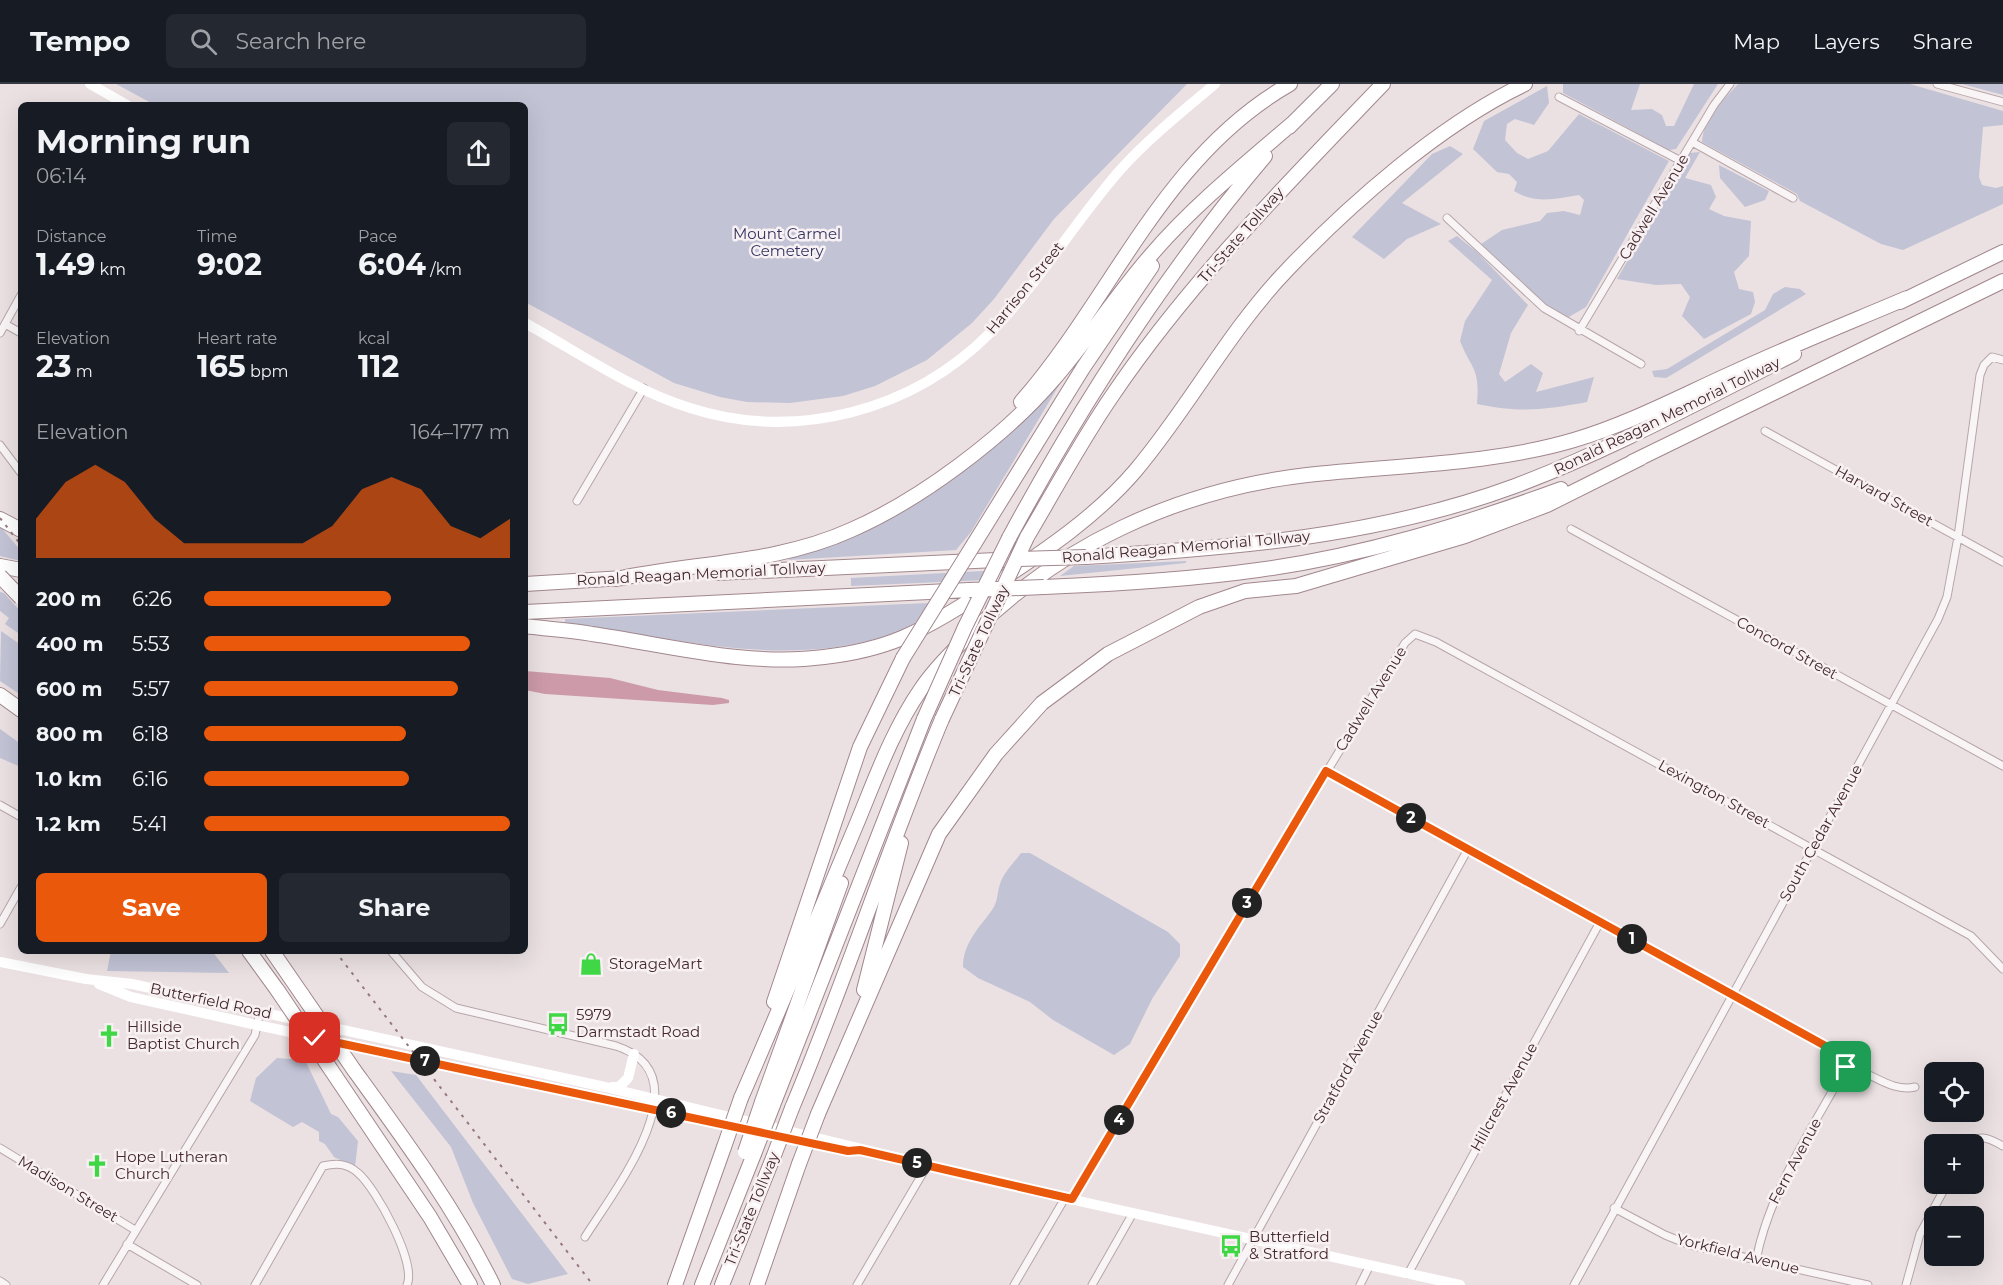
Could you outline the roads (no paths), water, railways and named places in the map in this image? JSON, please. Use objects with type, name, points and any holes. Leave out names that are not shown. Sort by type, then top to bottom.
[{"type":"highway","points":[[974,452],[1046,372],[1162,200],[1191,164],[1238,119],[1290,84]]},
{"type":"highway","name":"Tri-State Tollway","points":[[702,1285],[732,1210],[749,1153],[768,1103],[924,719],[964,627],[1009,538],[1052,458],[1131,330],[1231,196],[1294,122],[1332,84]]},
{"type":"highway","name":"Tri-State Tollway","points":[[722,1285],[792,1108],[832,1015],[910,799],[942,719],[1027,537],[1113,395],[1182,304],[1269,203],[1383,84]]},
{"type":"highway","points":[[528,626],[589,633],[723,655],[793,659],[823,657],[882,645],[944,616],[1048,549],[1114,493],[1135,472],[1232,338],[1287,270],[1372,189],[1467,118],[1525,84]]},
{"type":"highway","points":[[616,579],[658,570],[752,559],[820,542],[849,531],[902,503],[1012,422],[1053,381],[1152,253],[1202,204],[1294,122]]},
{"type":"highway","points":[[675,1285],[860,747],[903,658],[1132,295],[1202,204]]},
{"type":"highway","name":"Ronald Reagan Memorial Tollway","points":[[528,584],[1086,557],[1266,544],[1367,527],[1468,501],[1544,475],[1619,442],[2003,252]]},
{"type":"highway","name":"Ronald Reagan Memorial Tollway","points":[[528,612],[1044,587],[1220,575],[1345,554],[1465,522],[1641,458],[2003,281]]},
{"type":"highway","points":[[741,1098],[871,790],[910,706],[953,651],[984,619],[1041,574],[1083,546],[1120,527],[1171,505],[1239,485],[1304,475],[1501,455],[1573,441],[1631,419],[1764,358],[1907,298]]},
{"type":"highway","points":[[757,1285],[818,1114],[939,834],[996,754],[1042,703],[1108,654],[1199,607],[1245,591],[1296,586],[1465,536],[1547,505],[1641,458]]},
{"type":"highway","points":[[0,519],[18,528]]},
{"type":"highway","points":[[0,566],[18,569]]},
{"type":"highway","points":[[0,576],[18,595]]},
{"type":"highway","points":[[0,581],[18,584]]},
{"type":"highway","points":[[0,695],[18,708]]},
{"type":"highway","points":[[768,1103],[871,790]]},
{"type":"highway","points":[[854,1030],[910,799]]},
{"type":"highway","points":[[251,954],[430,1217],[470,1285]]},
{"type":"highway","points":[[274,954],[423,1167],[456,1218],[493,1285]]},
{"type":"main road","points":[[90,84],[122,102]]},
{"type":"main road","name":"Harrison Street","points":[[528,325],[676,404],[707,413],[752,421],[779,422],[830,417],[864,410],[920,386],[967,354],[992,331],[1123,168],[1215,84]]},
{"type":"main road","name":"Butterfield Road","points":[[0,962],[86,980],[132,984],[260,1011],[605,1087],[656,1105]]},
{"type":"main road","name":"Butterfield Road","points":[[86,980],[131,997],[257,1025],[656,1105],[848,1151],[860,1150],[1460,1285]]},
{"type":"main road","points":[[605,1087],[619,1087],[628,1078],[634,1054]]},
{"type":"street","name":"Cadwell Avenue","points":[[1579,331],[1692,142],[1730,84]]},
{"type":"street","points":[[1937,84],[2003,102]]},
{"type":"street","points":[[1559,97],[1681,161]]},
{"type":"street","points":[[1692,142],[1793,198]]},
{"type":"street","points":[[1447,218],[1544,308],[1579,331],[1641,364]]},
{"type":"street","points":[[0,333],[18,300]]},
{"type":"street","points":[[5,324],[18,331]]},
{"type":"street","name":"South Cedar Avenue","points":[[1574,1285],[1944,606],[1958,537],[1980,375],[1984,365],[1992,357],[2003,360]]},
{"type":"street","points":[[577,501],[644,388]]},
{"type":"street","name":"Harvard Street","points":[[1765,431],[2003,562]]},
{"type":"street","points":[[0,445],[18,469]]},
{"type":"street","name":"Concord Street","points":[[1571,529],[2003,766]]},
{"type":"street","name":"Cadwell Avenue","points":[[1014,1285],[1069,1198],[1326,771],[1405,643],[1415,634]]},
{"type":"street","name":"Lexington Street","points":[[1415,634],[1436,642],[1971,936],[2003,969]]},
{"type":"street","points":[[1326,771],[1831,1049],[1841,1057],[1846,1067],[1867,1072],[1905,1090],[1915,1087]]},
{"type":"street","points":[[0,805],[18,815]]},
{"type":"street","name":"Stratford Avenue","points":[[1228,1285],[1468,849]]},
{"type":"street","points":[[0,924],[18,892]]},
{"type":"street","name":"Hillcrest Avenue","points":[[1408,1274],[1600,922]]},
{"type":"street","points":[[394,954],[422,987],[456,1008],[616,1046],[634,1054],[647,1070],[656,1105],[648,1132],[585,1237]]},
{"type":"street","points":[[103,1285],[255,1035],[260,1011]]},
{"type":"street","name":"Fern Avenue","points":[[1756,1260],[1762,1231],[1776,1194],[1846,1067]]},
{"type":"street","points":[[1984,1138],[2003,1146]]},
{"type":"street","name":"Madison Street","points":[[0,1148],[135,1230]]},
{"type":"street","points":[[255,1285],[323,1166],[338,1162],[358,1172],[379,1200],[408,1261],[407,1285]]},
{"type":"street","points":[[857,1285],[927,1166]]},
{"type":"street","points":[[1906,1285],[1920,1234],[1942,1194]]},
{"type":"street","name":"Yorkfield Avenue","points":[[1614,1208],[1677,1241],[1868,1285]]},
{"type":"street","points":[[1092,1285],[1133,1213]]},
{"type":"street","points":[[127,1244],[197,1285]]},
{"type":"street","points":[[1360,1285],[1370,1265]]},
{"type":"street","points":[[0,1281],[6,1285]]},
{"type":"railway","points":[[0,518],[18,541]]},
{"type":"railway","points":[[337,954],[593,1285]]},
{"type":"place","name":"StorageMart","points":[[591,964]]},
{"type":"place","name":"5979 Darmstadt Road","points":[[558,1024]]},
{"type":"place","name":"Hillside Baptist Church","points":[[109,1036]]},
{"type":"place","name":"Hope Lutheran Church","points":[[97,1166]]},
{"type":"place","name":"Butterfield & Stratford","points":[[1231,1246]]},
{"type":"park label","name":"Mount Carmel Cemetery","points":[[787,242]]}]
